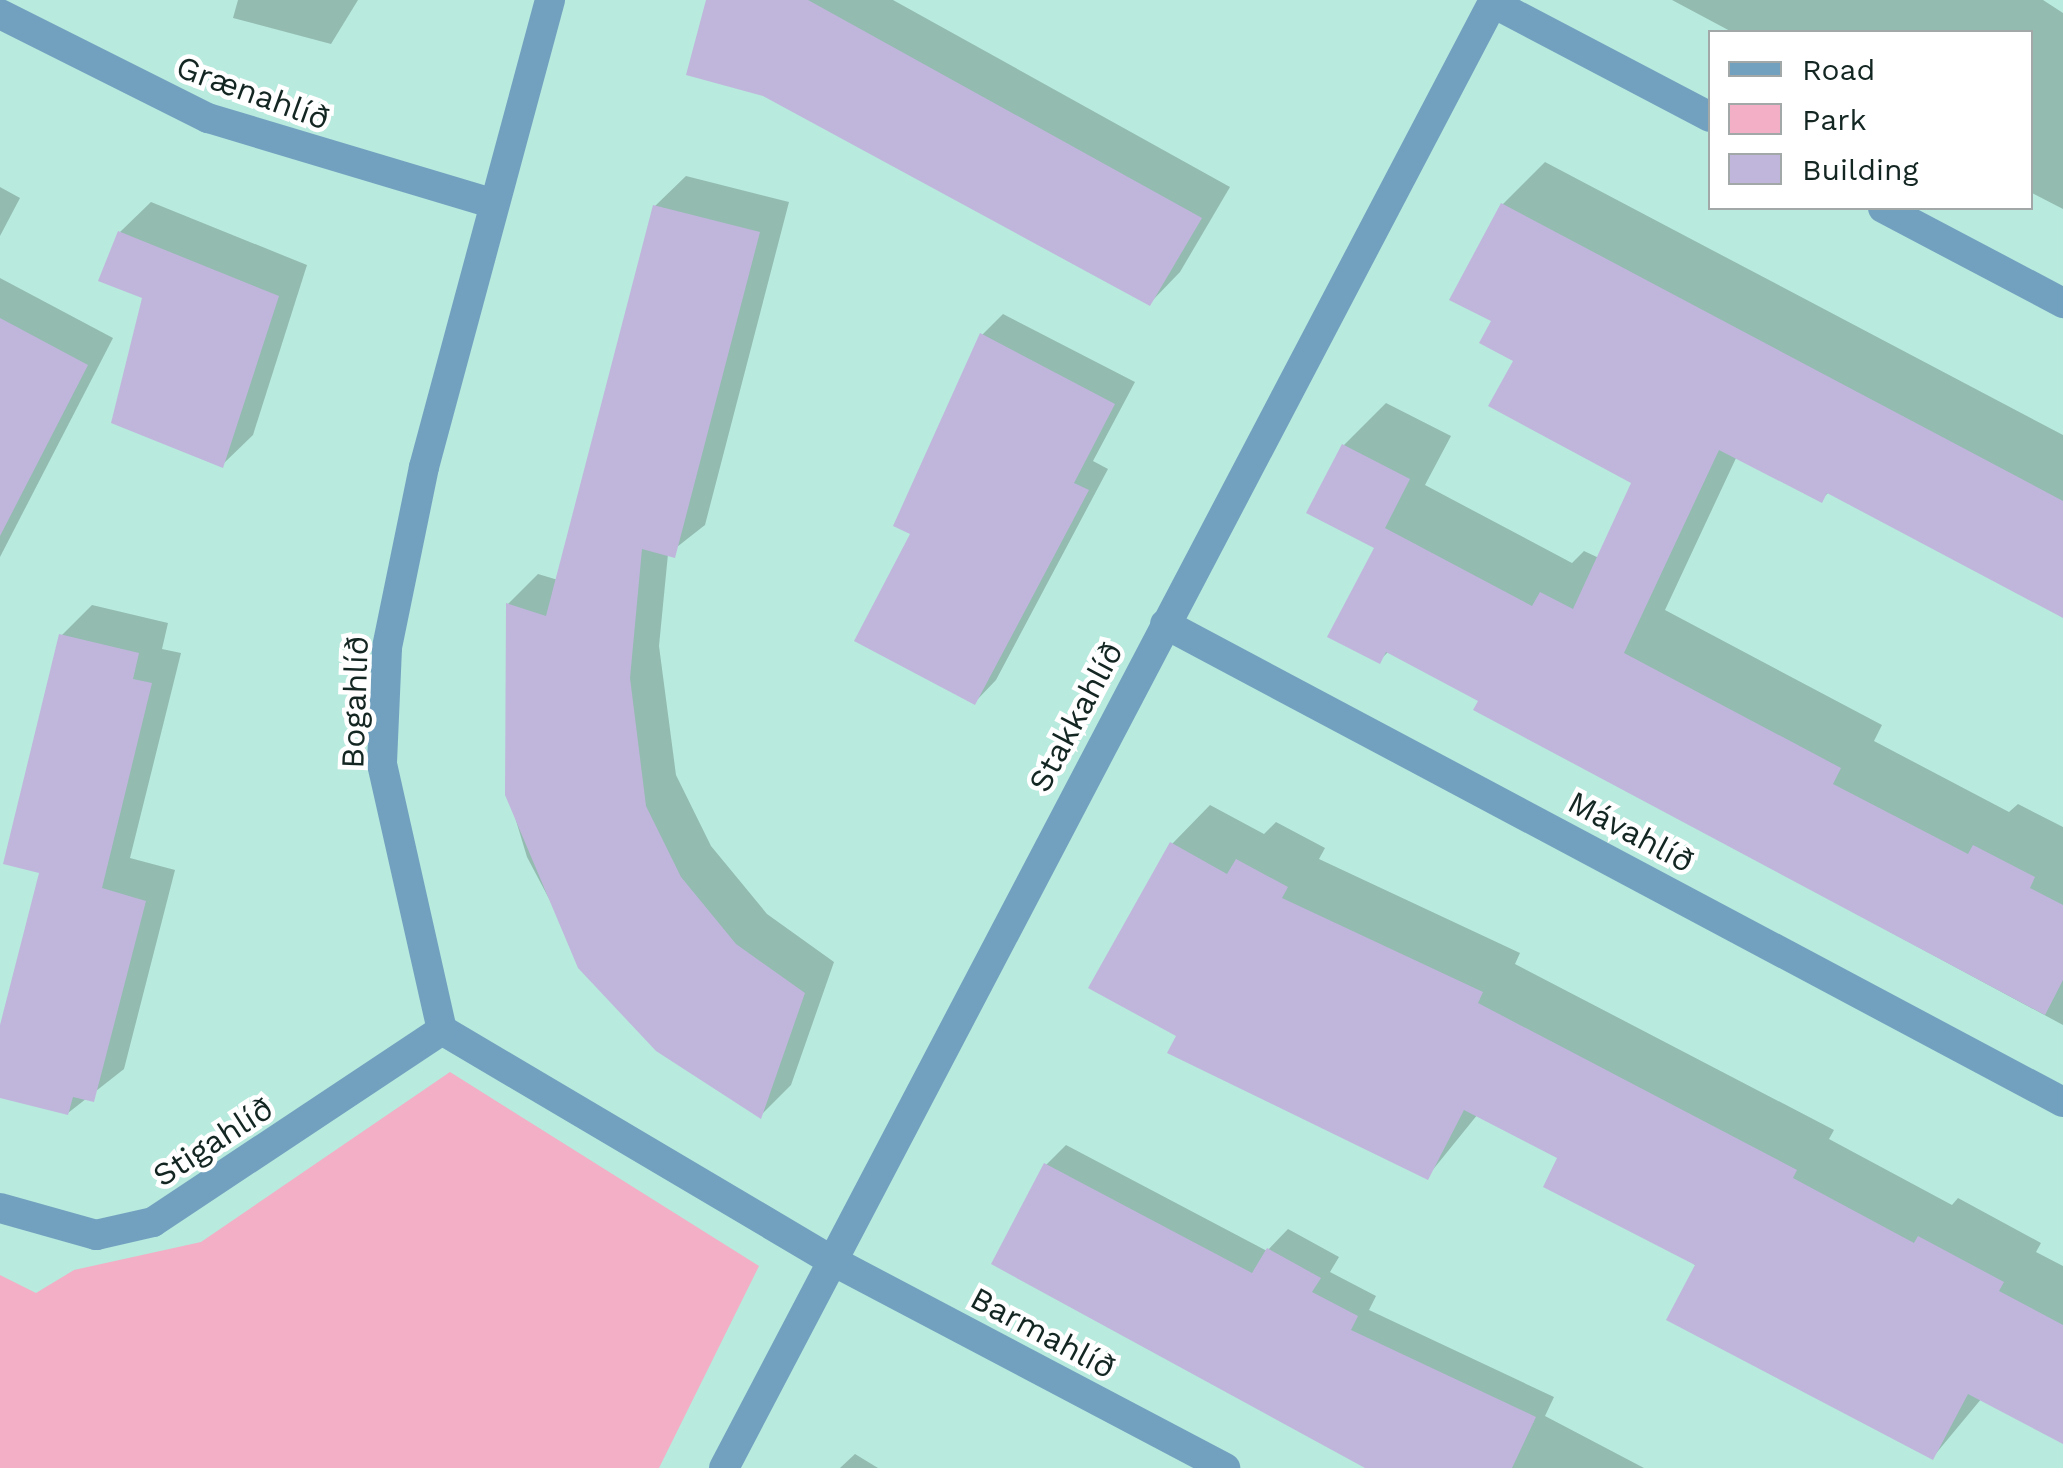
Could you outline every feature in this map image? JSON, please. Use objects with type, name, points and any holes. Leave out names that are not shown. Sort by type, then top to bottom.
[{"type":"street","name":"Bogahlíð","points":[[442,1030],[382,764],[388,648],[494,204],[550,0]]},
{"type":"street","points":[[1494,2],[1708,116]]},
{"type":"street","name":"Stakkahlíð","points":[[724,1468],[830,1259],[1494,2]]},
{"type":"street","name":"Grænahlíð","points":[[0,14],[208,118],[494,204]]},
{"type":"street","points":[[1886,210],[2063,303]]},
{"type":"street","name":"Mávahlíð","points":[[1165,624],[2063,1102]]},
{"type":"street","points":[[442,1030],[830,1259]]},
{"type":"street","name":"Stigahlíð","points":[[0,1208],[96,1235],[153,1222],[442,1030]]},
{"type":"street","name":"Barmahlíð","points":[[830,1259],[1224,1468]]},
{"type":"green space","points":[[450,1072],[759,1266],[659,1468],[0,1468],[0,1275],[36,1293],[74,1270],[201,1242]]},
{"type":"building","points":[[706,0],[808,0],[1202,218],[1150,306],[763,96],[686,75]]},
{"type":"building","points":[[1501,203],[2063,501],[2063,618],[1827,493],[1822,503],[1719,450],[1624,653],[1841,768],[1833,784],[1968,854],[1973,845],[2035,877],[2030,888],[2063,905],[2063,980],[2045,1015],[1473,710],[1478,701],[1386,652],[1380,664],[1327,637],[1374,548],[1306,513],[1342,444],[1410,479],[1385,528],[1532,606],[1540,592],[1573,609],[1631,483],[1488,406],[1513,361],[1479,343],[1491,321],[1449,300]]},
{"type":"building","points":[[653,205],[760,232],[675,558],[642,549],[630,678],[646,806],[681,877],[736,944],[805,993],[761,1119],[656,1051],[578,968],[505,795],[506,603],[546,616]]},
{"type":"building","points":[[118,231],[279,296],[223,468],[111,423],[142,298],[98,281]]},
{"type":"building","points":[[0,318],[88,365],[0,536]]},
{"type":"building","points":[[980,333],[1115,404],[1074,483],[1089,490],[975,705],[854,641],[910,534],[893,526]]},
{"type":"building","points":[[59,634],[139,653],[133,679],[152,683],[102,888],[146,901],[94,1102],[73,1097],[68,1115],[0,1098],[0,1025],[39,873],[3,864]]},
{"type":"building","points":[[1170,842],[1227,874],[1236,859],[1288,887],[1282,898],[1483,992],[1478,1003],[1797,1170],[1793,1178],[1914,1243],[1918,1236],[2004,1282],[1999,1291],[2063,1325],[2063,1444],[1968,1394],[1933,1460],[1666,1320],[1695,1265],[1543,1187],[1557,1158],[1464,1110],[1428,1180],[1167,1053],[1176,1036],[1088,988]]},
{"type":"building","points":[[1044,1163],[1252,1273],[1267,1248],[1321,1278],[1312,1292],[1358,1316],[1351,1330],[1536,1417],[1512,1468],[1365,1468],[991,1264]]}]
